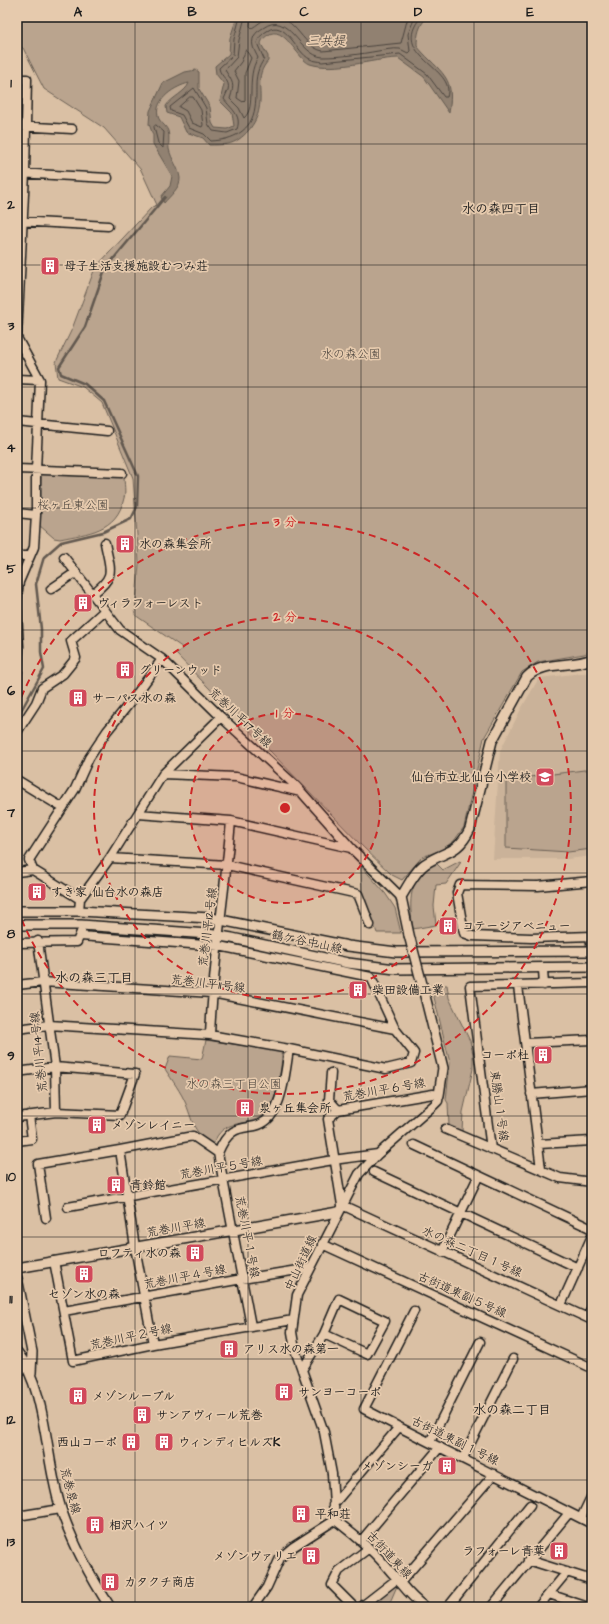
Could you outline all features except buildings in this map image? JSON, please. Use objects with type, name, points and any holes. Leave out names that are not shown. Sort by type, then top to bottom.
[{"type":"street","points":[[17,79],[27,80],[26,127],[21,173],[17,338],[40,380],[34,547],[19,582],[17,598]]},
{"type":"street","points":[[17,126],[72,129]]},
{"type":"street","points":[[21,173],[108,178]]},
{"type":"street","points":[[20,221],[108,226]]},
{"type":"street","points":[[17,379],[40,380]]},
{"type":"street","points":[[17,422],[107,431]]},
{"type":"street","points":[[17,469],[122,472]]},
{"type":"street","points":[[17,513],[36,515]]},
{"type":"street","points":[[92,594],[105,585],[111,575],[105,543]]},
{"type":"street","points":[[17,556],[29,556]]},
{"type":"street","name":"荒巻川平17号線","points":[[64,557],[120,630],[162,659],[220,717],[301,792],[351,848],[401,897]]},
{"type":"street","points":[[51,589],[76,572]]},
{"type":"street","points":[[17,610],[17,684]]},
{"type":"street","points":[[17,732],[36,703],[42,688],[63,674],[76,658],[71,641],[105,610]]},
{"type":"street","points":[[80,899],[33,870],[28,860],[75,789],[89,758],[103,736],[133,699],[162,659]]},
{"type":"street","points":[[401,897],[419,870],[431,861],[457,848],[466,836],[470,829],[492,741],[527,678],[533,671],[543,668],[592,659]]},
{"type":"street","points":[[79,911],[80,899],[110,858],[163,774],[220,717]]},
{"type":"street","points":[[163,774],[236,777],[301,792]]},
{"type":"street","points":[[17,780],[63,808]]},
{"type":"street","points":[[138,814],[231,821],[351,848]]},
{"type":"street","name":"荒巻川平12号線","points":[[210,1035],[212,993],[219,946],[231,821]]},
{"type":"street","points":[[110,858],[227,865],[358,894],[370,925]]},
{"type":"street","points":[[17,872],[33,870]]},
{"type":"street","points":[[17,911],[79,911],[221,919],[373,950],[396,952],[592,951],[591,936],[531,938],[472,936],[464,933],[457,893],[460,885],[538,886],[592,881]]},
{"type":"street","name":"中山街道線","points":[[334,1520],[332,1474],[324,1432],[294,1350],[292,1332],[293,1320],[298,1295],[310,1268],[359,1174],[378,1154],[438,1101],[443,1068],[401,897]]},
{"type":"street","name":"鶴ケ谷中山線","points":[[17,925],[81,925],[220,935],[348,963],[395,969],[543,969],[592,967]]},
{"type":"street","points":[[17,943],[38,941],[77,942],[80,936],[81,925]]},
{"type":"street","points":[[17,1029],[49,1026],[210,1035],[289,1049],[386,1069],[411,1063],[414,1053],[395,1029],[371,977],[219,946],[80,936]]},
{"type":"street","points":[[530,952],[531,938]]},
{"type":"street","name":"荒巻川平14号線","points":[[38,941],[42,982],[55,1067],[56,1112]]},
{"type":"street","points":[[543,969],[544,985]]},
{"type":"street","name":"荒巻川平11号線","points":[[17,985],[42,982],[212,993],[395,1029]]},
{"type":"street","points":[[541,1169],[518,986],[592,983]]},
{"type":"street","name":"東勝山１号線","points":[[518,986],[470,986],[491,1149],[560,1178],[592,1182]]},
{"type":"street","points":[[526,1043],[592,1040]]},
{"type":"street","points":[[46,1218],[38,1164],[193,1136],[218,1153],[224,1139],[230,1132],[261,1124],[271,1116],[279,1101],[289,1049]]},
{"type":"street","points":[[17,1072],[55,1067],[136,1074],[120,1115],[56,1112],[17,1117]]},
{"type":"street","points":[[332,1073],[329,1100],[338,1110]]},
{"type":"street","points":[[531,1094],[592,1089]]},
{"type":"street","name":"荒巻川平６号線","points":[[340,1209],[328,1119],[338,1110],[433,1094],[439,1095]]},
{"type":"street","points":[[17,1141],[32,1139],[29,1115]]},
{"type":"street","points":[[445,1129],[491,1149]]},
{"type":"street","points":[[539,1144],[592,1141]]},
{"type":"street","points":[[414,1145],[478,1177],[592,1229]]},
{"type":"street","points":[[120,1150],[135,1247],[146,1298],[153,1344]]},
{"type":"street","name":"荒巻川平１号線","points":[[218,1153],[251,1326]]},
{"type":"street","name":"荒巻川平５号線","points":[[68,1207],[333,1160],[378,1154]]},
{"type":"street","points":[[374,1172],[578,1268]]},
{"type":"street","points":[[442,1252],[478,1177]]},
{"type":"street","name":"荒巻川平線","points":[[17,1268],[233,1230],[340,1209]]},
{"type":"street","name":"水の森二丁目１号線","points":[[340,1209],[442,1252],[590,1318]]},
{"type":"street","points":[[561,1305],[592,1236]]},
{"type":"street","name":"古街道東副５号線","points":[[322,1244],[592,1368]]},
{"type":"street","name":"荒巻川平２号線","points":[[54,1261],[73,1361],[153,1344],[293,1320]]},
{"type":"street","name":"荒巻川平４号線","points":[[64,1311],[146,1298],[242,1278],[310,1268]]},
{"type":"street","points":[[17,1278],[32,1352],[31,1373]]},
{"type":"street","points":[[302,1370],[324,1334],[339,1299],[385,1321],[367,1354],[324,1334]]},
{"type":"street","points":[[590,1318],[592,1306]]},
{"type":"street","points":[[399,1427],[364,1409],[414,1312]]},
{"type":"street","points":[[430,1442],[480,1342]]},
{"type":"street","name":"荒巻泉線","points":[[17,1352],[31,1373],[61,1509],[86,1564],[110,1607]]},
{"type":"street","points":[[463,1458],[513,1359]]},
{"type":"street","name":"古街道東副１号線","points":[[333,1505],[399,1427],[592,1524]]},
{"type":"street","points":[[361,1541],[440,1447]]},
{"type":"street","points":[[361,1607],[398,1581],[494,1474]]},
{"type":"street","points":[[581,1518],[592,1494]]},
{"type":"street","points":[[448,1607],[530,1505]]},
{"type":"street","points":[[17,1516],[61,1509]]},
{"type":"street","points":[[492,1607],[528,1560],[569,1512]]},
{"type":"street","points":[[253,1607],[267,1587],[280,1558],[293,1547],[334,1520]]},
{"type":"street","name":"古街道東線","points":[[334,1520],[369,1548],[413,1599],[425,1607]]},
{"type":"street","points":[[354,1607],[332,1585],[339,1571],[369,1548]]},
{"type":"street","points":[[528,1560],[592,1580]]},
{"type":"street","points":[[538,1607],[567,1572]]},
{"type":"street","points":[[549,1594],[588,1607]]},
{"type":"shaded area","name":"仙台市立北仙台小学校","points":[[592,672],[592,856],[568,859],[493,859],[500,751],[521,709],[539,678]]},
{"type":"green space","name":"水の森公園","points":[[17,17],[592,17],[592,651],[584,654],[538,662],[522,672],[484,738],[464,827],[454,841],[441,850],[422,857],[402,880],[392,875],[362,846],[176,654],[183,648],[135,615],[139,563],[133,478],[102,403],[83,387],[58,378],[56,362],[72,329],[95,268],[152,207],[157,205],[141,170],[104,128],[44,89],[23,48],[17,46]]},
{"type":"green space","points":[[17,82],[24,85],[24,119],[17,123]]},
{"type":"green space","name":"桜ヶ丘東公園","points":[[41,474],[124,476],[125,496],[115,518],[100,529],[60,539],[54,538],[39,525]]},
{"type":"green space","points":[[592,769],[592,849],[568,852],[506,848],[506,780]]},
{"type":"green space","points":[[460,861],[461,862],[446,884],[436,885],[434,906],[436,925],[413,929],[411,900],[415,883],[427,869],[437,864],[443,870]]},
{"type":"green space","points":[[361,866],[385,893],[395,908],[401,933],[377,933],[362,894]]},
{"type":"green space","points":[[431,985],[447,985],[449,998],[470,1041],[473,1054],[473,1069],[463,1112],[462,1131],[449,1126],[448,1103],[446,1100],[450,1063]]},
{"type":"green space","name":"水の森三丁目公園","points":[[206,1040],[280,1051],[282,1053],[278,1086],[272,1104],[268,1110],[264,1115],[257,1119],[229,1126],[217,1136],[213,1145],[201,1136],[195,1128],[184,1100],[165,1069],[170,1056],[202,1059]]},
{"type":"green space","points":[[393,1586],[397,1586],[388,1607],[385,1607],[378,1597]]},
{"type":"water","name":"三共提","points":[[237,17],[427,17],[419,30],[417,46],[446,78],[451,96],[449,113],[424,77],[398,58],[331,67],[310,64],[300,56],[285,38],[274,33],[264,38],[261,44],[268,56],[268,61],[261,73],[260,78],[260,102],[258,114],[248,131],[239,139],[228,144],[209,145],[203,138],[186,132],[179,117],[167,113],[166,106],[185,89],[189,83],[172,90],[159,104],[158,116],[168,131],[169,149],[180,178],[179,185],[164,203],[161,197],[170,186],[172,176],[153,144],[153,135],[149,124],[150,111],[163,83],[185,72],[196,70],[199,72],[199,89],[210,107],[212,123],[215,128],[227,129],[234,126],[232,113],[220,101],[224,84],[216,74],[215,66],[229,54],[230,38]]},
{"type":"waterway","points":[[17,718],[44,669],[41,652],[41,629],[36,584],[44,557],[61,542],[103,532],[131,519],[137,507],[138,476],[104,401],[85,384],[61,374],[59,367],[85,327],[105,269],[165,197]]},
{"type":"place","name":"母子生活支援施設むつみ荘","points":[[50,266]]},
{"type":"place","name":"水の森集会所","points":[[125,544]]},
{"type":"place","name":"ヴィラフォーレスト","points":[[83,603]]},
{"type":"place","name":"グリーンウッド","points":[[125,670]]},
{"type":"place","name":"サーパス水の森","points":[[78,698]]},
{"type":"place","name":"仙台市立北仙台小学校","points":[[545,777]]},
{"type":"place","name":"すき家 仙台水の森店","points":[[37,892]]},
{"type":"place","name":"コテージアベニュー","points":[[448,926]]},
{"type":"place","name":"柴田設備工業","points":[[358,990]]},
{"type":"place","name":"コーポ杜","points":[[543,1055]]},
{"type":"place","name":"泉ヶ丘集会所","points":[[245,1108]]},
{"type":"place","name":"メゾンレイニー","points":[[97,1125]]},
{"type":"place","name":"青鈴館","points":[[116,1185]]},
{"type":"place","name":"ロフティ水の森","points":[[195,1253]]},
{"type":"place","name":"セゾン水の森","points":[[84,1274]]},
{"type":"place","name":"アリス水の森第一","points":[[229,1349]]},
{"type":"place","name":"サンヨーコーポ","points":[[284,1392]]},
{"type":"place","name":"メゾンルーブル","points":[[78,1396]]},
{"type":"place","name":"サンアヴィール荒巻","points":[[142,1415]]},
{"type":"place","name":"西山コーポ","points":[[131,1442]]},
{"type":"place","name":"ウィンディヒルズK","points":[[164,1442]]},
{"type":"place","name":"メゾンシーガ","points":[[447,1466]]},
{"type":"place","name":"平和荘","points":[[301,1514]]},
{"type":"place","name":"相沢ハイツ","points":[[95,1525]]},
{"type":"place","name":"ラフォーレ青葉","points":[[559,1551]]},
{"type":"place","name":"メゾンヴァリエ","points":[[311,1556]]},
{"type":"place","name":"カタクチ商店","points":[[110,1582]]},
{"type":"district","name":"水の森四丁目","points":[[501,209]]},
{"type":"district","name":"水の森三丁目","points":[[94,978]]},
{"type":"district","name":"水の森二丁目","points":[[512,1410]]}]
